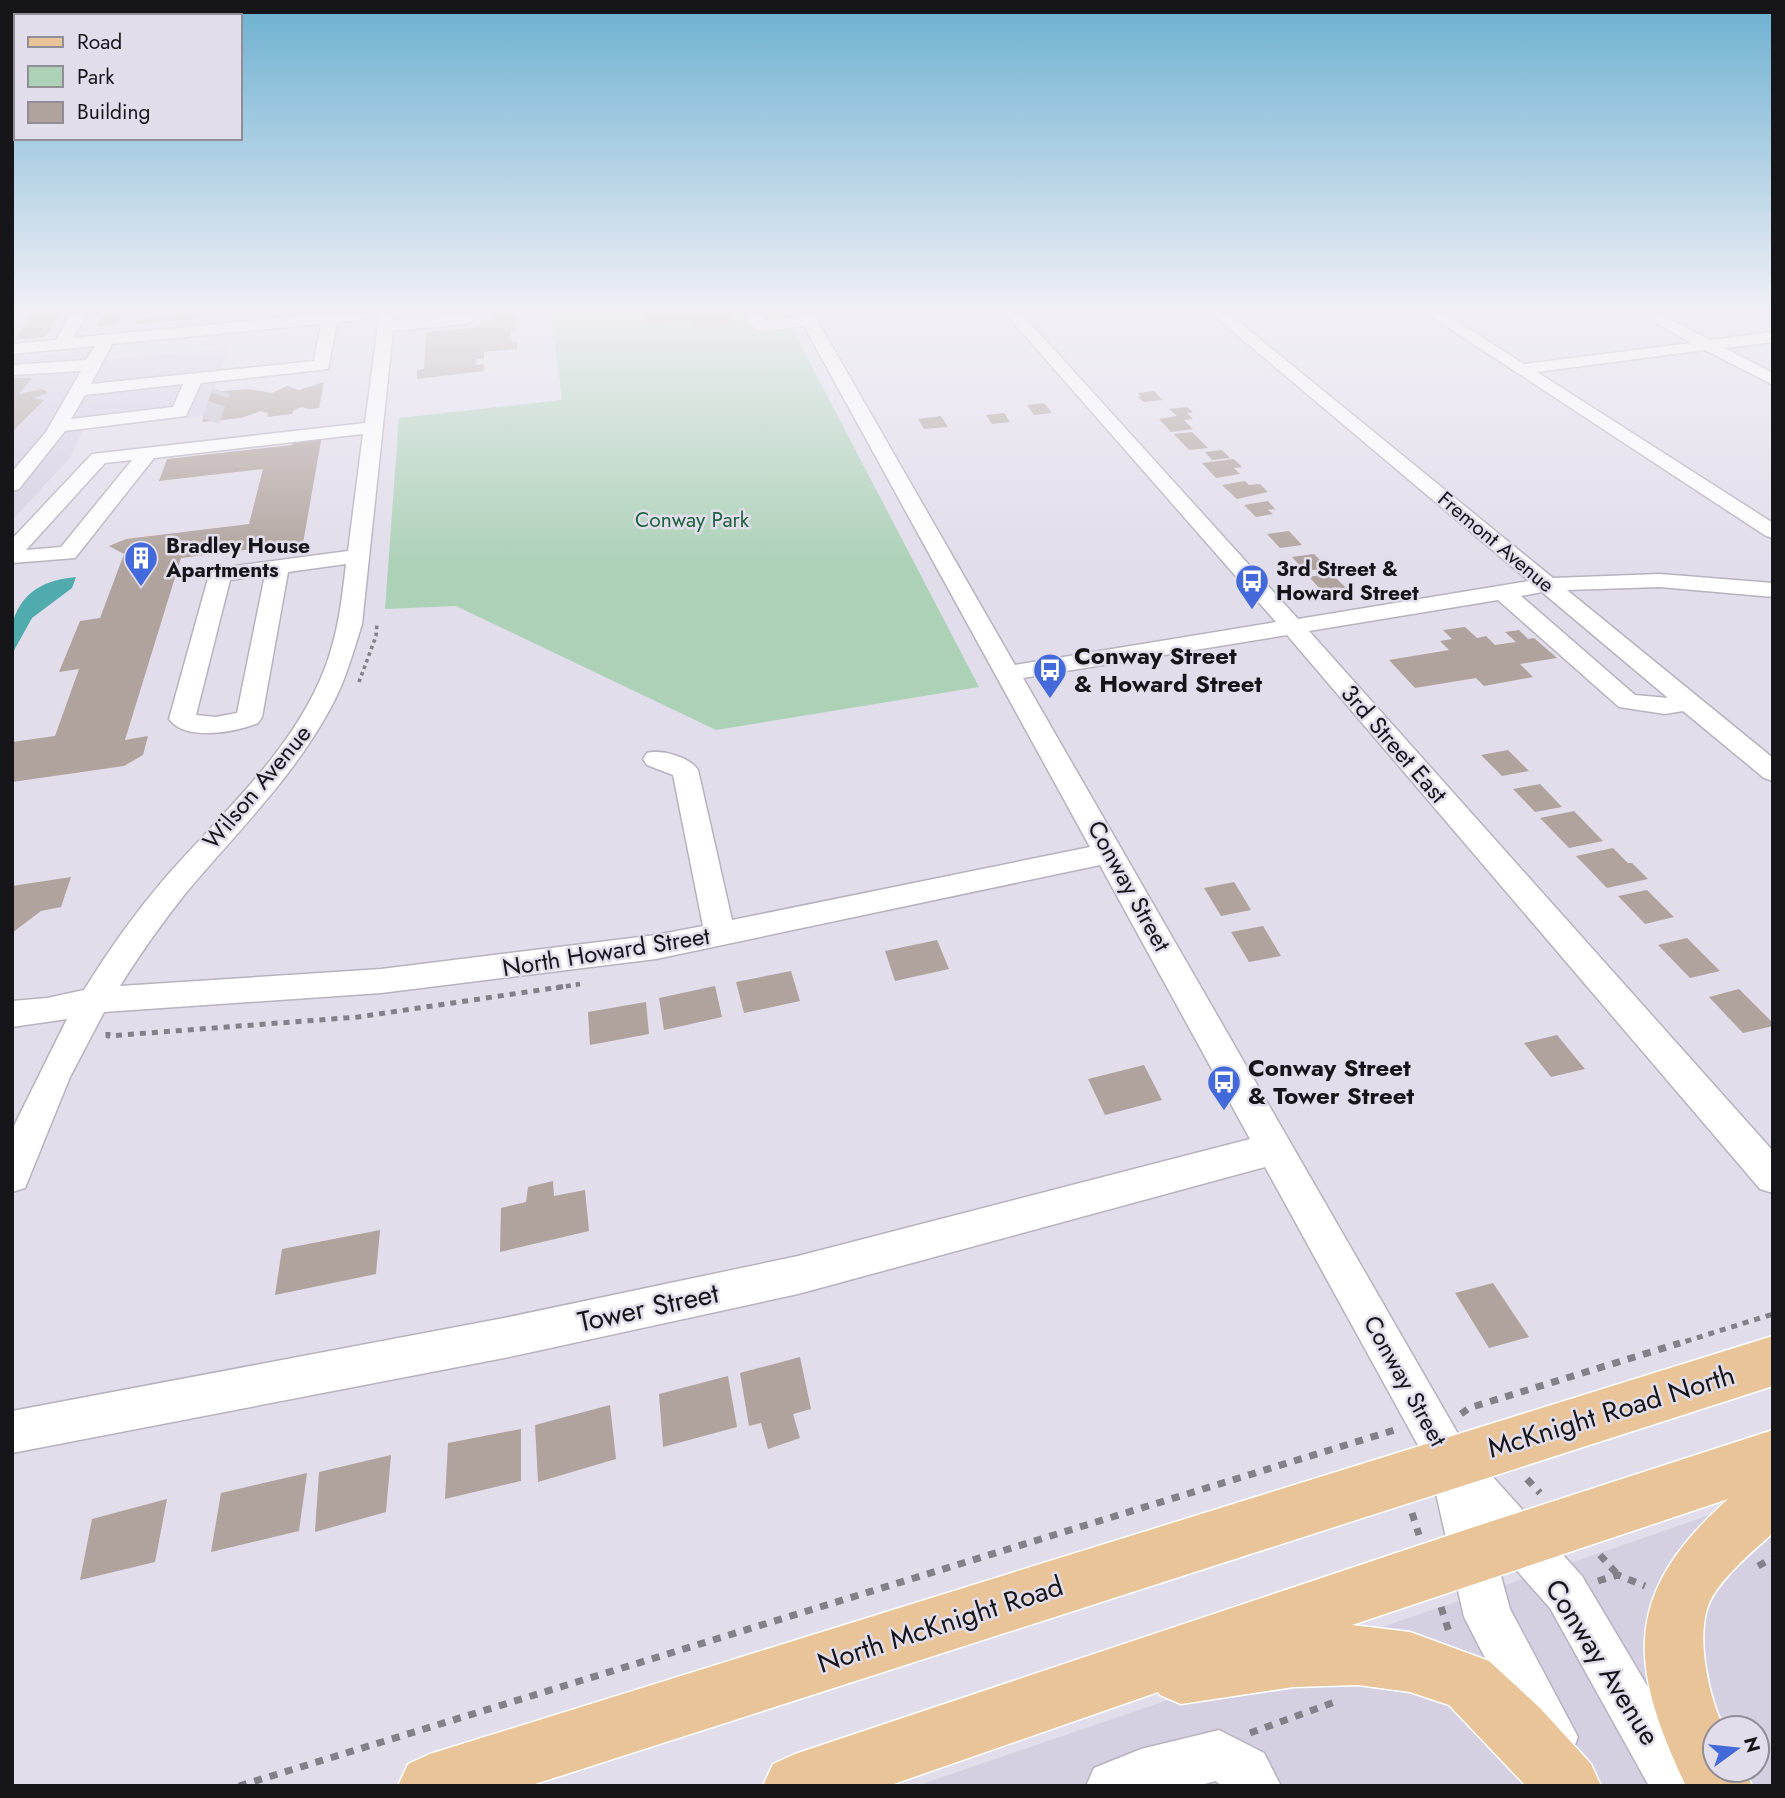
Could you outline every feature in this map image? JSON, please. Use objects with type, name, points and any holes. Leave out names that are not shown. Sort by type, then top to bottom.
[{"type":"main road","name":"McKnight Road North","points":[[1456,1437],[1773,1361]]},
{"type":"main road","name":"North McKnight Road","points":[[430,1786],[1456,1437]]},
{"type":"main road","points":[[795,1786],[1773,1457]]},
{"type":"main road","points":[[1720,1786],[1693,1735],[1678,1692],[1675,1638],[1681,1597],[1707,1561],[1773,1496]]},
{"type":"main road","points":[[1083,1689],[1293,1657],[1359,1656],[1410,1662],[1468,1682],[1518,1730],[1569,1786]]},
{"type":"street","points":[[12,485],[58,426],[74,397]]},
{"type":"street","points":[[68,407],[130,397]]},
{"type":"street","points":[[58,426],[180,412],[186,397]]},
{"type":"street","name":"Wilson Avenue","points":[[12,1176],[57,1070],[95,1000],[145,924],[194,862],[276,771],[312,720],[331,685],[345,649],[376,397]]},
{"type":"street","name":"Conway Street","points":[[852,397],[1276,1148],[1456,1437]]},
{"type":"street","name":"3rd Street East","points":[[1088,397],[1291,625],[1773,1177]]},
{"type":"street","name":"Fremont Avenue","points":[[1320,397],[1773,772]]},
{"type":"street","points":[[1564,397],[1773,533]]},
{"type":"street","points":[[222,426],[373,420]]},
{"type":"street","points":[[12,555],[99,458],[373,420]]},
{"type":"street","points":[[12,555],[67,553],[149,452]]},
{"type":"street","points":[[12,461],[33,460]]},
{"type":"street","points":[[278,567],[249,717],[237,723],[190,724],[182,719],[220,575],[278,567],[358,556]]},
{"type":"street","points":[[1009,673],[1547,585],[1594,581],[1679,580],[1773,590]]},
{"type":"street","points":[[1503,592],[1628,702],[1665,706],[1689,702]]},
{"type":"street","points":[[656,759],[685,770],[720,935]]},
{"type":"street","name":"North Howard Street","points":[[12,1014],[47,1012],[95,1000],[381,981],[536,964],[656,947],[1110,853]]},
{"type":"street","name":"Tower Street","points":[[12,1432],[360,1368],[744,1287],[1276,1148]]},
{"type":"street","name":"Conway Avenue","points":[[1456,1437],[1497,1548],[1488,1617],[1579,1786]]},
{"type":"street","name":"Conway Avenue","points":[[1497,1548],[1566,1592],[1678,1786]]},
{"type":"street","points":[[1112,1786],[1141,1775],[1237,1770]]},
{"type":"path","points":[[1456,1437],[1469,1408],[1773,1314]]},
{"type":"path","points":[[239,1786],[1393,1431]]},
{"type":"path","points":[[1237,1770],[1234,1739],[1288,1717],[1349,1698]]},
{"type":"shaded area","points":[[12,397],[211,397],[205,416],[83,429],[70,458],[12,520]]},
{"type":"shaded area","points":[[1773,1493],[1773,1786],[916,1786],[1626,1544]]},
{"type":"green space","name":"Conway Park","points":[[562,397],[828,397],[979,687],[716,730],[456,606],[385,609],[399,418],[562,400]]},
{"type":"water","points":[[76,577],[72,588],[32,618],[12,654],[12,625],[23,601],[46,584]]},
{"type":"building","points":[[12,397],[36,397],[33,398],[44,400],[12,432]]},
{"type":"building","points":[[210,397],[321,397],[319,408],[302,407],[294,410],[292,414],[267,417],[268,413],[261,411],[241,418],[202,422]]},
{"type":"building","points":[[1138,397],[1160,397],[1163,400],[1144,402]]},
{"type":"building","points":[[1044,403],[1052,413],[1034,415],[1027,405]]},
{"type":"building","points":[[1187,407],[1193,412],[1187,413],[1193,419],[1184,420],[1193,429],[1171,432],[1159,419],[1177,416],[1169,409]]},
{"type":"building","points":[[1004,413],[1010,422],[992,424],[986,415]]},
{"type":"building","points":[[941,416],[948,427],[924,429],[918,419]]},
{"type":"building","points":[[1192,432],[1208,448],[1189,450],[1174,434]]},
{"type":"building","name":"Bradley House Apartments","points":[[322,435],[302,549],[265,554],[267,547],[181,558],[125,740],[148,736],[143,755],[124,766],[12,782],[12,742],[55,736],[79,669],[59,672],[80,621],[100,618],[124,554],[109,546],[126,539],[249,524],[263,469],[159,481],[167,459],[292,445],[294,439]]},
{"type":"building","points":[[1222,450],[1230,458],[1212,460],[1205,452]]},
{"type":"building","points":[[1234,459],[1242,467],[1234,468],[1240,474],[1216,478],[1202,463]]},
{"type":"building","points":[[1245,481],[1249,485],[1260,484],[1268,492],[1237,499],[1222,485]]},
{"type":"building","points":[[1268,501],[1275,509],[1268,510],[1273,514],[1256,517],[1244,505]]},
{"type":"building","points":[[1289,531],[1302,545],[1280,548],[1267,534]]},
{"type":"building","points":[[1314,554],[1328,568],[1305,571],[1292,557]]},
{"type":"building","points":[[1331,573],[1346,588],[1323,592],[1309,577]]},
{"type":"building","points":[[1465,627],[1477,638],[1486,636],[1495,645],[1516,642],[1505,632],[1519,630],[1528,639],[1534,638],[1557,658],[1520,664],[1533,677],[1484,686],[1476,678],[1415,688],[1389,660],[1449,650],[1440,641],[1452,639],[1443,630]]},
{"type":"building","points":[[1508,750],[1529,771],[1502,776],[1481,755]]},
{"type":"building","points":[[1540,784],[1562,807],[1535,812],[1513,789]]},
{"type":"building","points":[[1574,811],[1603,841],[1569,848],[1540,818]]},
{"type":"building","points":[[1613,848],[1648,879],[1607,888],[1576,856]]},
{"type":"building","points":[[71,877],[61,907],[41,911],[12,933],[12,886]]},
{"type":"building","points":[[1234,882],[1251,910],[1221,916],[1204,888]]},
{"type":"building","points":[[1647,890],[1674,917],[1645,924],[1618,896]]},
{"type":"building","points":[[1263,926],[1281,956],[1249,962],[1231,932]]},
{"type":"building","points":[[1687,938],[1720,971],[1690,978],[1658,945]]},
{"type":"building","points":[[937,940],[949,969],[895,981],[885,951]]},
{"type":"building","points":[[791,971],[800,1001],[744,1013],[736,982]]},
{"type":"building","points":[[715,986],[722,1017],[664,1030],[659,998]]},
{"type":"building","points":[[1739,989],[1773,1026],[1743,1033],[1709,997]]},
{"type":"building","points":[[646,1002],[649,1034],[590,1045],[588,1012]]},
{"type":"building","points":[[1557,1035],[1585,1069],[1551,1077],[1524,1043]]},
{"type":"building","points":[[1144,1065],[1162,1100],[1105,1115],[1088,1079]]},
{"type":"building","points":[[553,1181],[554,1196],[585,1190],[589,1231],[500,1252],[501,1208],[526,1202],[528,1187]]},
{"type":"building","points":[[380,1230],[376,1274],[275,1295],[282,1249]]},
{"type":"building","points":[[1493,1283],[1529,1337],[1489,1348],[1455,1293]]},
{"type":"building","points":[[800,1357],[811,1409],[793,1414],[800,1438],[768,1449],[761,1423],[749,1426],[740,1373]]},
{"type":"building","points":[[728,1376],[737,1427],[663,1447],[659,1394]]},
{"type":"building","points":[[610,1405],[616,1459],[538,1482],[535,1425]]},
{"type":"building","points":[[521,1429],[521,1481],[445,1499],[448,1443]]},
{"type":"building","points":[[391,1455],[386,1512],[315,1532],[319,1472]]},
{"type":"building","points":[[307,1473],[299,1531],[211,1552],[221,1493]]},
{"type":"building","points":[[167,1499],[155,1562],[80,1580],[92,1519]]},
{"type":"tunnel","points":[[211,421],[219,397]]},
{"type":"place","name":"Bradley House Apartments","points":[[141,588]]},
{"type":"place","name":"3rd Street & Howard Street","points":[[1252,611]]},
{"type":"place","name":"Conway Street & Howard Street","points":[[1050,700]]},
{"type":"place","name":"Conway Street & Tower Street","points":[[1224,1112]]}]
